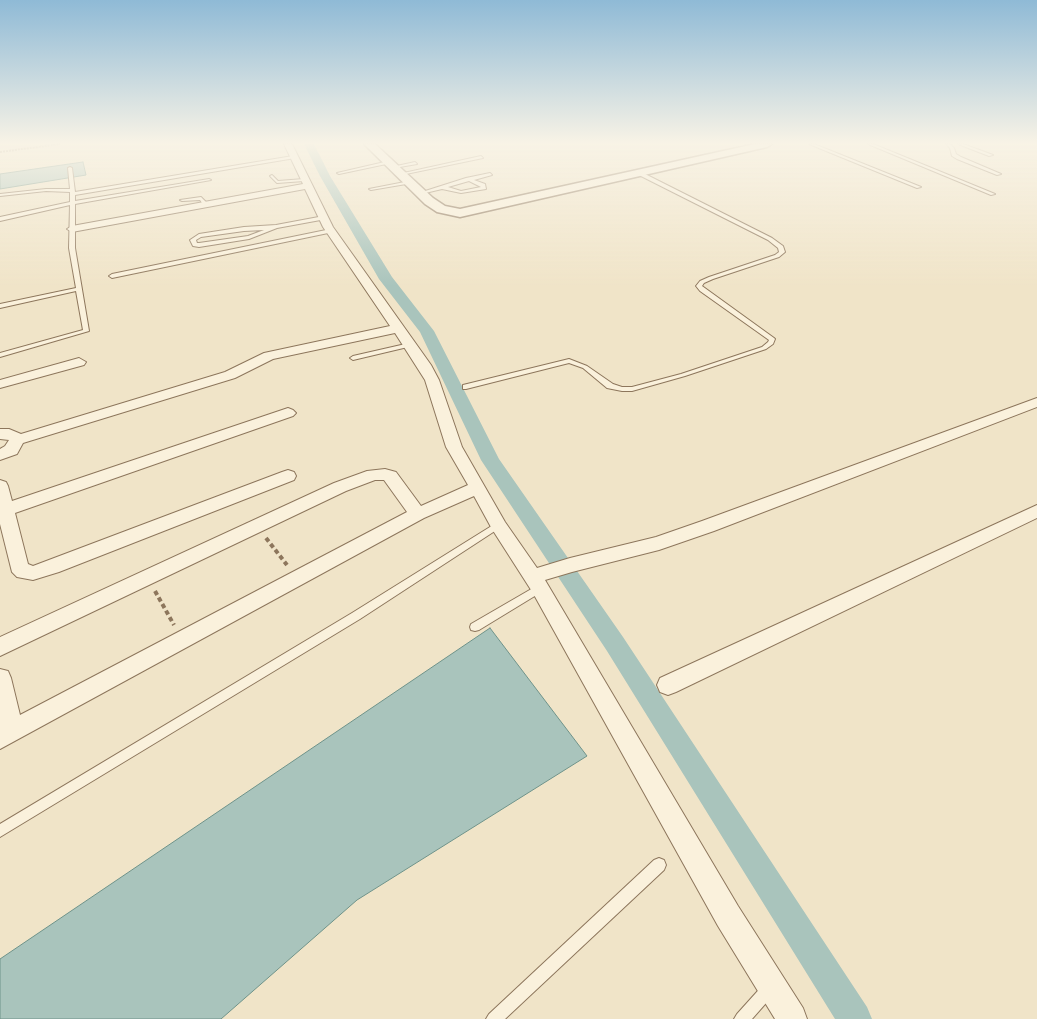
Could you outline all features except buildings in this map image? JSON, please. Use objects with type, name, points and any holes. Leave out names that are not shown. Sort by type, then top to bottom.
[{"type":"street","points":[[72,229],[206,205],[267,192]]},
{"type":"street","points":[[310,192],[327,225],[424,365],[432,380],[454,447],[498,525],[536,581],[728,916],[792,1019]]},
{"type":"street","points":[[421,193],[441,209],[460,213],[556,192]]},
{"type":"street","points":[[0,455],[10,450],[17,440],[230,375],[269,356],[398,328]]},
{"type":"street","points":[[0,384],[79,362]]},
{"type":"street","points":[[536,581],[570,565],[659,543],[708,526],[1037,402]]},
{"type":"street","points":[[3,511],[288,413]]},
{"type":"street","points":[[0,434],[15,436],[17,440]]},
{"type":"street","points":[[0,647],[340,487],[373,475],[385,474],[390,476],[418,514]]},
{"type":"street","points":[[0,486],[3,511],[19,567],[24,572],[33,573],[52,568],[288,476]]},
{"type":"street","points":[[0,678],[7,735],[299,580],[418,514],[478,487]]},
{"type":"street","points":[[668,686],[1037,511]]},
{"type":"lane","points":[[0,195],[32,192]]},
{"type":"lane","points":[[0,354],[86,331],[72,248],[73,192],[67,192]]},
{"type":"lane","points":[[0,219],[73,203],[141,192]]},
{"type":"lane","points":[[421,193],[426,192]]},
{"type":"lane","points":[[466,387],[569,361],[585,367],[610,386],[632,389],[755,351],[771,343],[772,339],[699,286],[702,282],[712,278],[777,256],[782,252],[781,247],[770,239],[676,192]]},
{"type":"lane","points":[[987,192],[993,194]]},
{"type":"lane","points":[[182,200],[201,198],[206,205]]},
{"type":"lane","points":[[276,227],[248,238],[199,245],[195,245],[193,240],[199,236],[244,229],[276,227],[327,225]]},
{"type":"lane","points":[[112,276],[327,225]]},
{"type":"lane","points":[[0,306],[78,288]]},
{"type":"lane","points":[[353,358],[410,345]]},
{"type":"lane","points":[[0,832],[356,616],[498,525]]},
{"type":"lane","points":[[475,627],[536,581]]},
{"type":"lane","points":[[494,1019],[659,865]]},
{"type":"lane","points":[[742,1019],[772,986]]},
{"type":"path","points":[[256,526],[299,580]]},
{"type":"path","points":[[147,578],[183,642]]},
{"type":"water","points":[[490,628],[587,756],[357,900],[221,1019],[0,1019],[0,959]]},
{"type":"waterway","points":[[334,192],[386,279],[427,331],[490,460],[615,644],[855,1019]]}]
